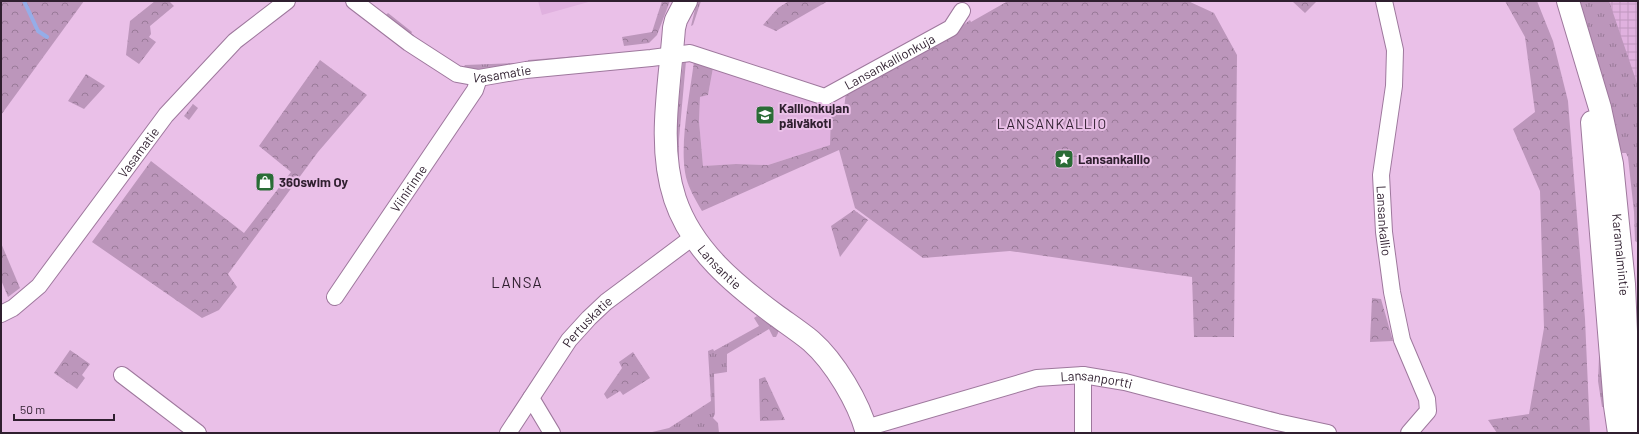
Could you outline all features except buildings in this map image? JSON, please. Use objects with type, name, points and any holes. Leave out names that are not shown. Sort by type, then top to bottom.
[{"type":"street","name":"Vasamatie","points":[[1,314],[18,305],[39,286],[162,120],[213,62],[235,41],[287,1]]},
{"type":"street","name":"Vasamatie","points":[[354,1],[409,43],[448,70],[457,74],[479,78],[526,70],[672,55]]},
{"type":"street","name":"Lansankallio","points":[[1384,1],[1395,50],[1394,86],[1381,175],[1384,232],[1392,292],[1402,340],[1427,399],[1428,411],[1411,432]]},
{"type":"street","name":"Karamalmintie","points":[[1568,1],[1590,79],[1594,161],[1628,429]]},
{"type":"street","name":"Lansantie","points":[[685,5],[676,20],[674,28],[666,135],[668,164],[675,199],[694,237],[706,254],[737,284],[811,341],[843,381],[866,430]]},
{"type":"street","name":"Lansankallionkuja","points":[[672,55],[690,52],[825,97],[951,28],[962,11]]},
{"type":"street","name":"Viinirinne","points":[[335,297],[475,90],[479,78]]},
{"type":"street","name":"Pertuskatie","points":[[508,433],[569,340],[606,302],[694,237]]},
{"type":"street","points":[[122,375],[196,432]]},
{"type":"street","points":[[1083,375],[1083,433]]},
{"type":"street","name":"Lansanportti","points":[[866,430],[1037,378],[1083,375],[1125,382],[1277,422],[1328,433]]},
{"type":"street","points":[[531,398],[552,433]]},
{"type":"shaded area","points":[[538,1],[592,1],[542,15]]},
{"type":"shaded area","points":[[1595,1],[1638,1],[1638,147]]},
{"type":"shaded area","name":"Kallionkujan päiväkoti","points":[[713,68],[773,87],[831,109],[830,145],[768,165],[736,164],[703,166],[699,121],[700,97],[708,95]]},
{"type":"green space","points":[[1,1],[84,1],[1,115]]},
{"type":"green space","points":[[155,1],[169,1],[174,6],[150,26],[151,34],[149,37],[156,42],[139,64],[126,55],[130,21]]},
{"type":"green space","points":[[662,1],[670,1],[657,35],[649,43],[624,46],[622,37],[652,32]]},
{"type":"green space","points":[[697,1],[701,1],[693,25],[691,26]]},
{"type":"green space","points":[[789,1],[828,1],[776,31],[763,25],[778,8]]},
{"type":"green space","points":[[1008,1],[1188,1],[1214,13],[1237,55],[1234,337],[1194,337],[1192,277],[1010,251],[923,258],[855,208],[839,150],[702,211],[688,182],[685,172],[684,159],[688,102],[694,61],[713,68],[708,95],[700,97],[699,121],[703,166],[736,164],[768,165],[830,145],[831,109],[844,109],[846,92],[954,32],[970,20],[971,22]]},
{"type":"green space","points":[[1292,1],[1317,1],[1305,13]]},
{"type":"green space","points":[[1505,1],[1537,1],[1553,41],[1568,101],[1585,319],[1590,433],[1497,433],[1488,420],[1529,414],[1544,328],[1540,191],[1513,129],[1535,112],[1525,37]]},
{"type":"green space","points":[[1575,1],[1609,1],[1638,86],[1638,243],[1635,241],[1634,212],[1628,157],[1626,153],[1622,153],[1609,125]]},
{"type":"green space","points":[[388,13],[412,32],[410,36],[385,16]]},
{"type":"green space","points":[[616,53],[616,57],[528,65],[528,60]]},
{"type":"green space","points":[[320,60],[367,95],[318,152],[228,274],[237,287],[219,310],[202,318],[92,242],[151,161],[244,233],[291,172],[259,146]]},
{"type":"green space","points":[[686,61],[679,139],[679,164],[677,171],[677,116],[683,63]]},
{"type":"green space","points":[[515,63],[515,67],[473,71],[462,69],[465,65]]},
{"type":"green space","points":[[86,74],[105,86],[84,109],[68,101]]},
{"type":"green space","points":[[193,104],[198,108],[189,120],[184,116]]},
{"type":"green space","points":[[854,210],[868,220],[840,257],[831,226]]},
{"type":"green space","points":[[1,243],[20,288],[8,297],[1,280]]},
{"type":"green space","points":[[1372,298],[1381,299],[1393,341],[1370,342]]},
{"type":"green space","points":[[757,316],[778,331],[778,333],[776,337],[773,337],[769,329],[727,354],[727,372],[714,374],[715,414],[713,418],[718,423],[719,433],[648,433],[669,428],[711,401],[708,351],[713,349],[714,351],[759,326],[754,318]]},
{"type":"green space","points":[[1600,333],[1606,407],[1602,407],[1598,381]]},
{"type":"green space","points":[[70,350],[90,364],[82,375],[85,378],[77,389],[54,373]]},
{"type":"green space","points":[[633,352],[650,378],[623,395],[620,391],[607,399],[604,394],[622,368],[619,362]]},
{"type":"green space","points":[[765,377],[785,420],[760,421],[759,379]]},
{"type":"waterway","points":[[24,1],[38,31],[47,37]]},
{"type":"place","name":"Kallionkujan päiväkoti","points":[[765,115]]},
{"type":"place","name":"Lansankallio","points":[[1064,159]]},
{"type":"place","name":"360swim Oy","points":[[265,182]]},
{"type":"district","name":"LANSANKALLIO","points":[[1052,123]]},
{"type":"district","name":"LANSA","points":[[517,282]]}]
